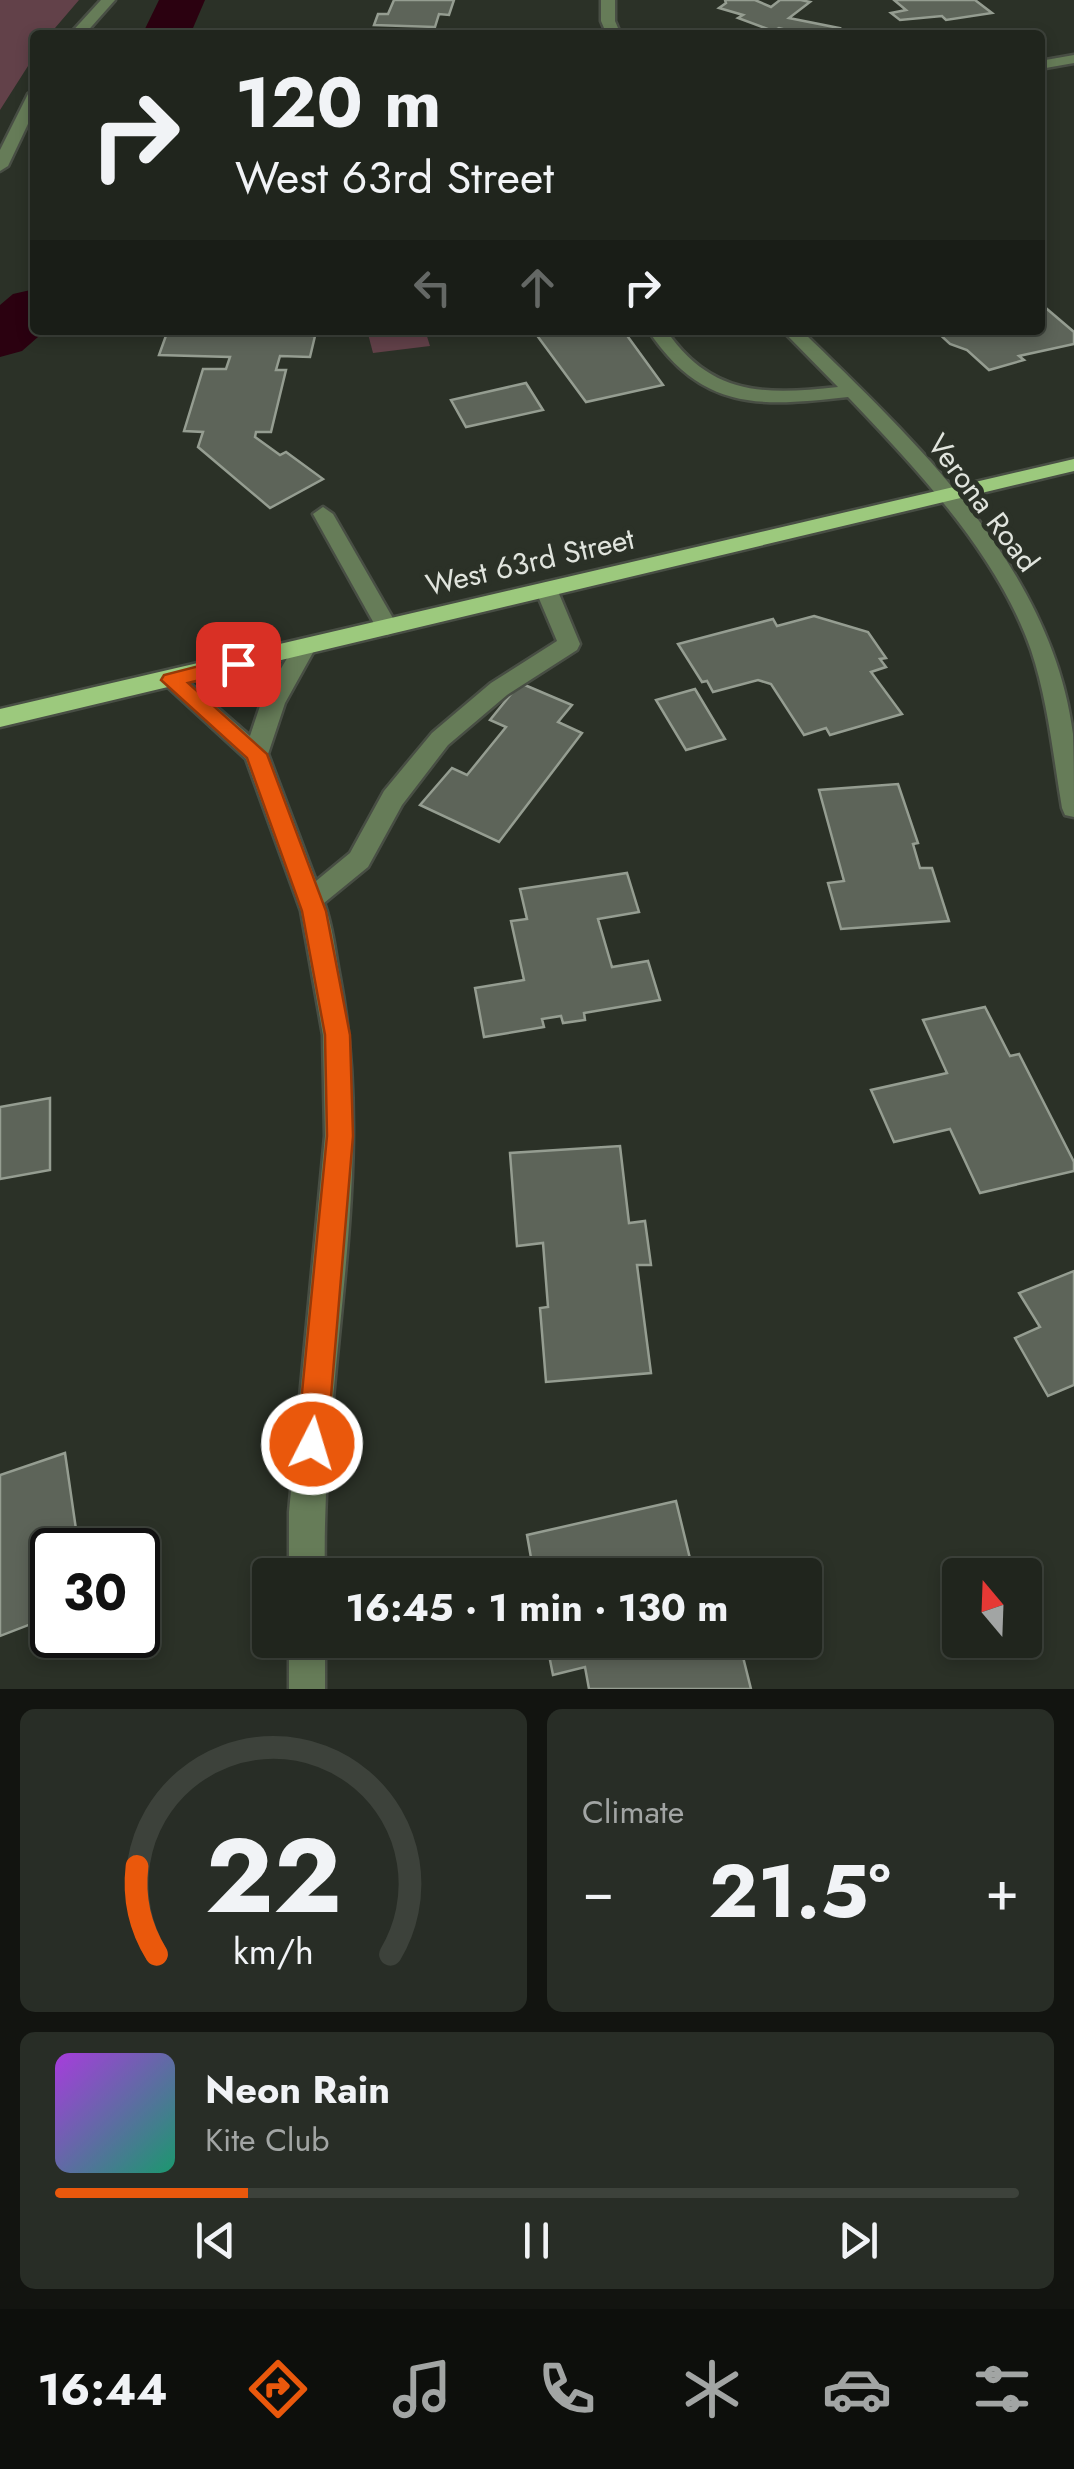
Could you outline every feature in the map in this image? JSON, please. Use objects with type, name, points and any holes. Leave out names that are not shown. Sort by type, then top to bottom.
[{"type":"main road","name":"West 63rd Street","points":[[0,718],[1074,465]]},
{"type":"street","points":[[81,30],[108,0]]},
{"type":"street","points":[[608,0],[613,30]]},
{"type":"street","points":[[1045,64],[1074,59]]},
{"type":"street","points":[[0,166],[30,104]]},
{"type":"street","points":[[660,335],[670,355],[690,374],[722,389],[766,397],[852,391]]},
{"type":"street","name":"Verona Road","points":[[795,335],[852,391],[942,496],[1019,601],[1036,632],[1064,705],[1074,808]]},
{"type":"street","points":[[323,514],[387,627]]},
{"type":"street","points":[[310,900],[358,860],[393,798],[440,739],[499,690],[569,644],[546,590]]},
{"type":"street","points":[[256,754],[273,704],[305,647]]},
{"type":"street","points":[[171,680],[256,754],[310,900],[337,1035],[340,1136],[306,1512],[306,1558]]},
{"type":"street","points":[[307,1658],[307,1689]]},
{"type":"shaded area","points":[[0,0],[79,0],[53,30],[30,30],[30,63],[0,110]]},
{"type":"shaded area","points":[[368,335],[427,335],[430,346],[373,353]]},
{"type":"building","points":[[394,0],[454,0],[449,15],[439,14],[435,27],[374,25],[378,14],[388,14]]},
{"type":"building","points":[[725,0],[755,0],[771,7],[780,0],[801,0],[810,2],[789,18],[839,28],[770,30],[738,18],[743,15],[719,8]]},
{"type":"building","points":[[894,0],[975,0],[992,13],[946,20],[942,16],[900,20],[891,13],[906,10]]},
{"type":"building","points":[[1045,310],[1074,332],[1074,344],[1019,356],[1024,360],[989,370],[967,350],[950,344],[940,335],[1045,335]]},
{"type":"building","points":[[166,335],[315,336],[310,357],[280,356],[276,370],[286,370],[271,432],[256,432],[255,437],[280,455],[286,452],[323,479],[270,508],[198,447],[203,432],[184,431],[203,369],[226,369],[230,357],[159,355]]},
{"type":"building","points":[[537,335],[627,335],[663,385],[586,402]]},
{"type":"building","points":[[526,383],[543,410],[466,427],[451,400]]},
{"type":"building","points":[[814,616],[868,632],[886,658],[880,659],[886,667],[871,672],[902,714],[830,735],[826,728],[804,735],[771,684],[758,680],[713,692],[678,644],[773,619],[777,626]]},
{"type":"building","points":[[520,683],[572,705],[558,722],[582,733],[499,842],[420,805],[452,768],[467,775],[506,727],[490,720]]},
{"type":"building","points":[[695,689],[725,739],[686,750],[656,700]]},
{"type":"building","points":[[898,784],[918,843],[913,844],[920,868],[932,868],[949,921],[841,929],[828,883],[844,881],[819,790]]},
{"type":"building","points":[[627,873],[639,912],[598,919],[612,967],[648,961],[660,1000],[584,1013],[585,1020],[563,1023],[561,1016],[542,1019],[544,1027],[484,1037],[475,988],[524,980],[511,921],[527,919],[520,889]]},
{"type":"building","points":[[985,1007],[1010,1056],[1019,1054],[1074,1162],[1074,1171],[980,1193],[950,1129],[894,1142],[871,1090],[947,1073],[923,1020]]},
{"type":"building","points":[[50,1098],[50,1170],[0,1179],[0,1107]]},
{"type":"building","points":[[620,1146],[629,1223],[645,1221],[651,1265],[637,1265],[651,1373],[546,1382],[540,1308],[548,1307],[543,1243],[517,1246],[510,1153]]},
{"type":"building","points":[[1074,1271],[1074,1385],[1048,1396],[1015,1338],[1040,1327],[1019,1293]]},
{"type":"building","points":[[65,1453],[76,1528],[30,1528],[30,1624],[0,1636],[0,1475]]},
{"type":"building","points":[[676,1501],[690,1558],[531,1558],[527,1535]]},
{"type":"building","points":[[550,1658],[743,1658],[751,1689],[589,1689],[585,1667],[553,1675]]},
{"type":"waterway","points":[[168,30],[182,0]]},
{"type":"waterway","points":[[0,338],[30,311]]},
{"type":"route","points":[[238,664],[171,680],[256,754],[314,911],[337,1035],[340,1136],[312,1444]]}]
